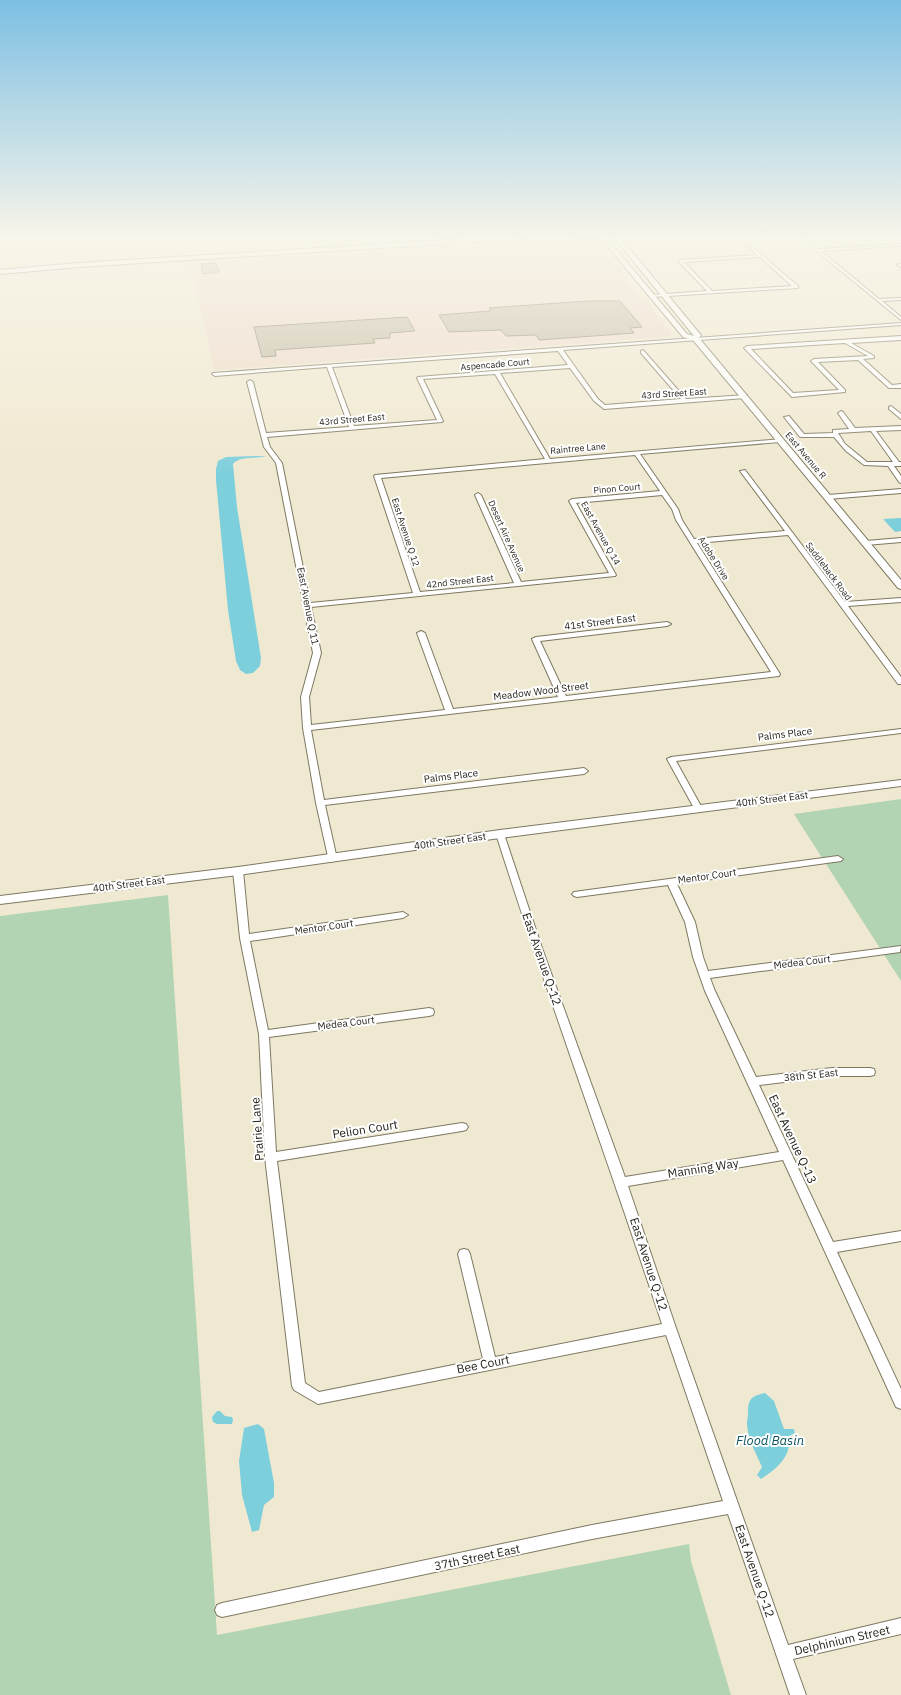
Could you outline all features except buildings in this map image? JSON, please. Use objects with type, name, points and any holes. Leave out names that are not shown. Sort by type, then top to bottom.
[{"type":"main road","name":"East Avenue R","points":[[668,315],[686,336],[695,338],[745,396],[901,586]]},
{"type":"main road","name":"East Avenue R","points":[[681,315],[698,335],[695,338]]},
{"type":"main road","name":"40th Street East","points":[[0,900],[332,859],[500,834],[901,783]]},
{"type":"street","points":[[215,374],[901,324]]},
{"type":"street","points":[[872,326],[877,330]]},
{"type":"street","points":[[882,335],[887,339]]},
{"type":"street","points":[[847,342],[853,346],[865,350],[872,357],[814,361],[843,391],[792,394],[747,348],[901,338]]},
{"type":"street","points":[[559,348],[572,366]]},
{"type":"street","points":[[643,352],[685,401]]},
{"type":"street","points":[[859,358],[891,387],[901,386]]},
{"type":"street","points":[[329,365],[352,428]]},
{"type":"street","name":"43rd Street East","points":[[572,366],[596,400],[604,407],[745,396]]},
{"type":"street","name":"Aspencade Court","points":[[440,421],[420,378],[572,366]]},
{"type":"street","points":[[497,372],[548,460]]},
{"type":"street","name":"East Avenue Q 11","points":[[250,382],[267,447],[279,464],[308,605],[316,653],[304,697],[320,803],[332,859]]},
{"type":"street","points":[[891,408],[901,417]]},
{"type":"street","points":[[841,412],[853,430]]},
{"type":"street","points":[[787,417],[802,436],[836,435]]},
{"type":"street","name":"43rd Street East","points":[[264,435],[440,421]]},
{"type":"street","points":[[836,435],[835,431],[901,428]]},
{"type":"street","points":[[873,430],[899,464]]},
{"type":"street","points":[[836,435],[849,450],[866,464],[899,464]]},
{"type":"street","name":"Raintree Lane","points":[[377,476],[780,440]]},
{"type":"street","name":"Adobe Drive","points":[[636,452],[675,509],[679,520],[776,674]]},
{"type":"street","points":[[890,464],[901,481]]},
{"type":"street","name":"Saddleback Road","points":[[743,471],[901,682]]},
{"type":"street","name":"East Avenue Q 12","points":[[377,476],[417,594]]},
{"type":"street","points":[[828,497],[901,491]]},
{"type":"street","name":"Pinon Court","points":[[572,501],[664,493]]},
{"type":"street","name":"Desert Aire Avenue","points":[[478,496],[518,584]]},
{"type":"street","name":"East Avenue Q 14","points":[[572,501],[614,575]]},
{"type":"street","points":[[693,541],[788,533]]},
{"type":"street","points":[[866,543],[901,540]]},
{"type":"street","name":"42nd Street East","points":[[308,605],[614,575]]},
{"type":"street","points":[[842,604],[901,600]]},
{"type":"street","name":"41st Street East","points":[[563,699],[536,639],[666,624]]},
{"type":"street","points":[[421,633],[450,712]]},
{"type":"street","name":"Meadow Wood Street","points":[[308,728],[776,674]]},
{"type":"street","name":"Palms Place","points":[[698,808],[671,759],[901,731]]},
{"type":"street","name":"Palms Place","points":[[320,803],[584,771]]},
{"type":"street","name":"East Avenue Q-12","points":[[500,834],[537,948],[621,1182],[670,1328],[798,1695]]},
{"type":"street","name":"Mentor Court","points":[[577,894],[838,859]]},
{"type":"street","name":"Prairie Lane","points":[[238,871],[245,938],[264,1034],[271,1157],[299,1386]]},
{"type":"street","name":"East Avenue Q-13","points":[[671,881],[690,922],[704,975],[901,1403]]},
{"type":"street","name":"Mentor Court","points":[[245,938],[403,915]]},
{"type":"street","name":"Medea Court","points":[[704,975],[900,949]]},
{"type":"street","name":"Medea Court","points":[[264,1034],[429,1012]]},
{"type":"street","name":"38th St East","points":[[752,1082],[832,1072],[870,1072]]},
{"type":"street","name":"Pelion Court","points":[[271,1157],[462,1126]]},
{"type":"street","name":"Manning Way","points":[[621,1182],[786,1155]]},
{"type":"street","points":[[829,1248],[901,1236]]},
{"type":"street","points":[[464,1254],[490,1363]]},
{"type":"street","name":"Bee Court","points":[[299,1386],[318,1398],[670,1328]]},
{"type":"street","name":"37th Street East","points":[[222,1610],[592,1532],[732,1506]]},
{"type":"street","name":"Delphinium Street","points":[[783,1654],[901,1626]]},
{"type":"shaded area","points":[[202,315],[657,315],[672,334],[667,337],[214,370]]},
{"type":"green space","points":[[901,799],[901,981],[794,814]]},
{"type":"green space","points":[[168,895],[217,1635],[689,1544],[691,1561],[731,1695],[0,1695],[0,916]]},
{"type":"water","points":[[266,456],[243,459],[236,461],[233,464],[237,507],[261,658],[260,666],[253,673],[246,674],[240,670],[236,661],[228,610],[216,469],[218,461],[226,457]]},
{"type":"water","points":[[901,518],[901,531],[895,532],[883,519]]},
{"type":"water","name":"Flood Basin","points":[[765,1393],[774,1401],[784,1429],[794,1429],[795,1433],[789,1436],[786,1456],[773,1471],[761,1479],[757,1475],[762,1467],[750,1440],[747,1422],[749,1402],[753,1397]]},
{"type":"water","points":[[217,1411],[220,1411],[225,1416],[232,1417],[232,1424],[217,1424],[213,1422],[212,1417]]},
{"type":"water","points":[[258,1424],[264,1429],[274,1483],[274,1497],[264,1505],[259,1530],[252,1532],[242,1495],[239,1461],[244,1428]]}]
